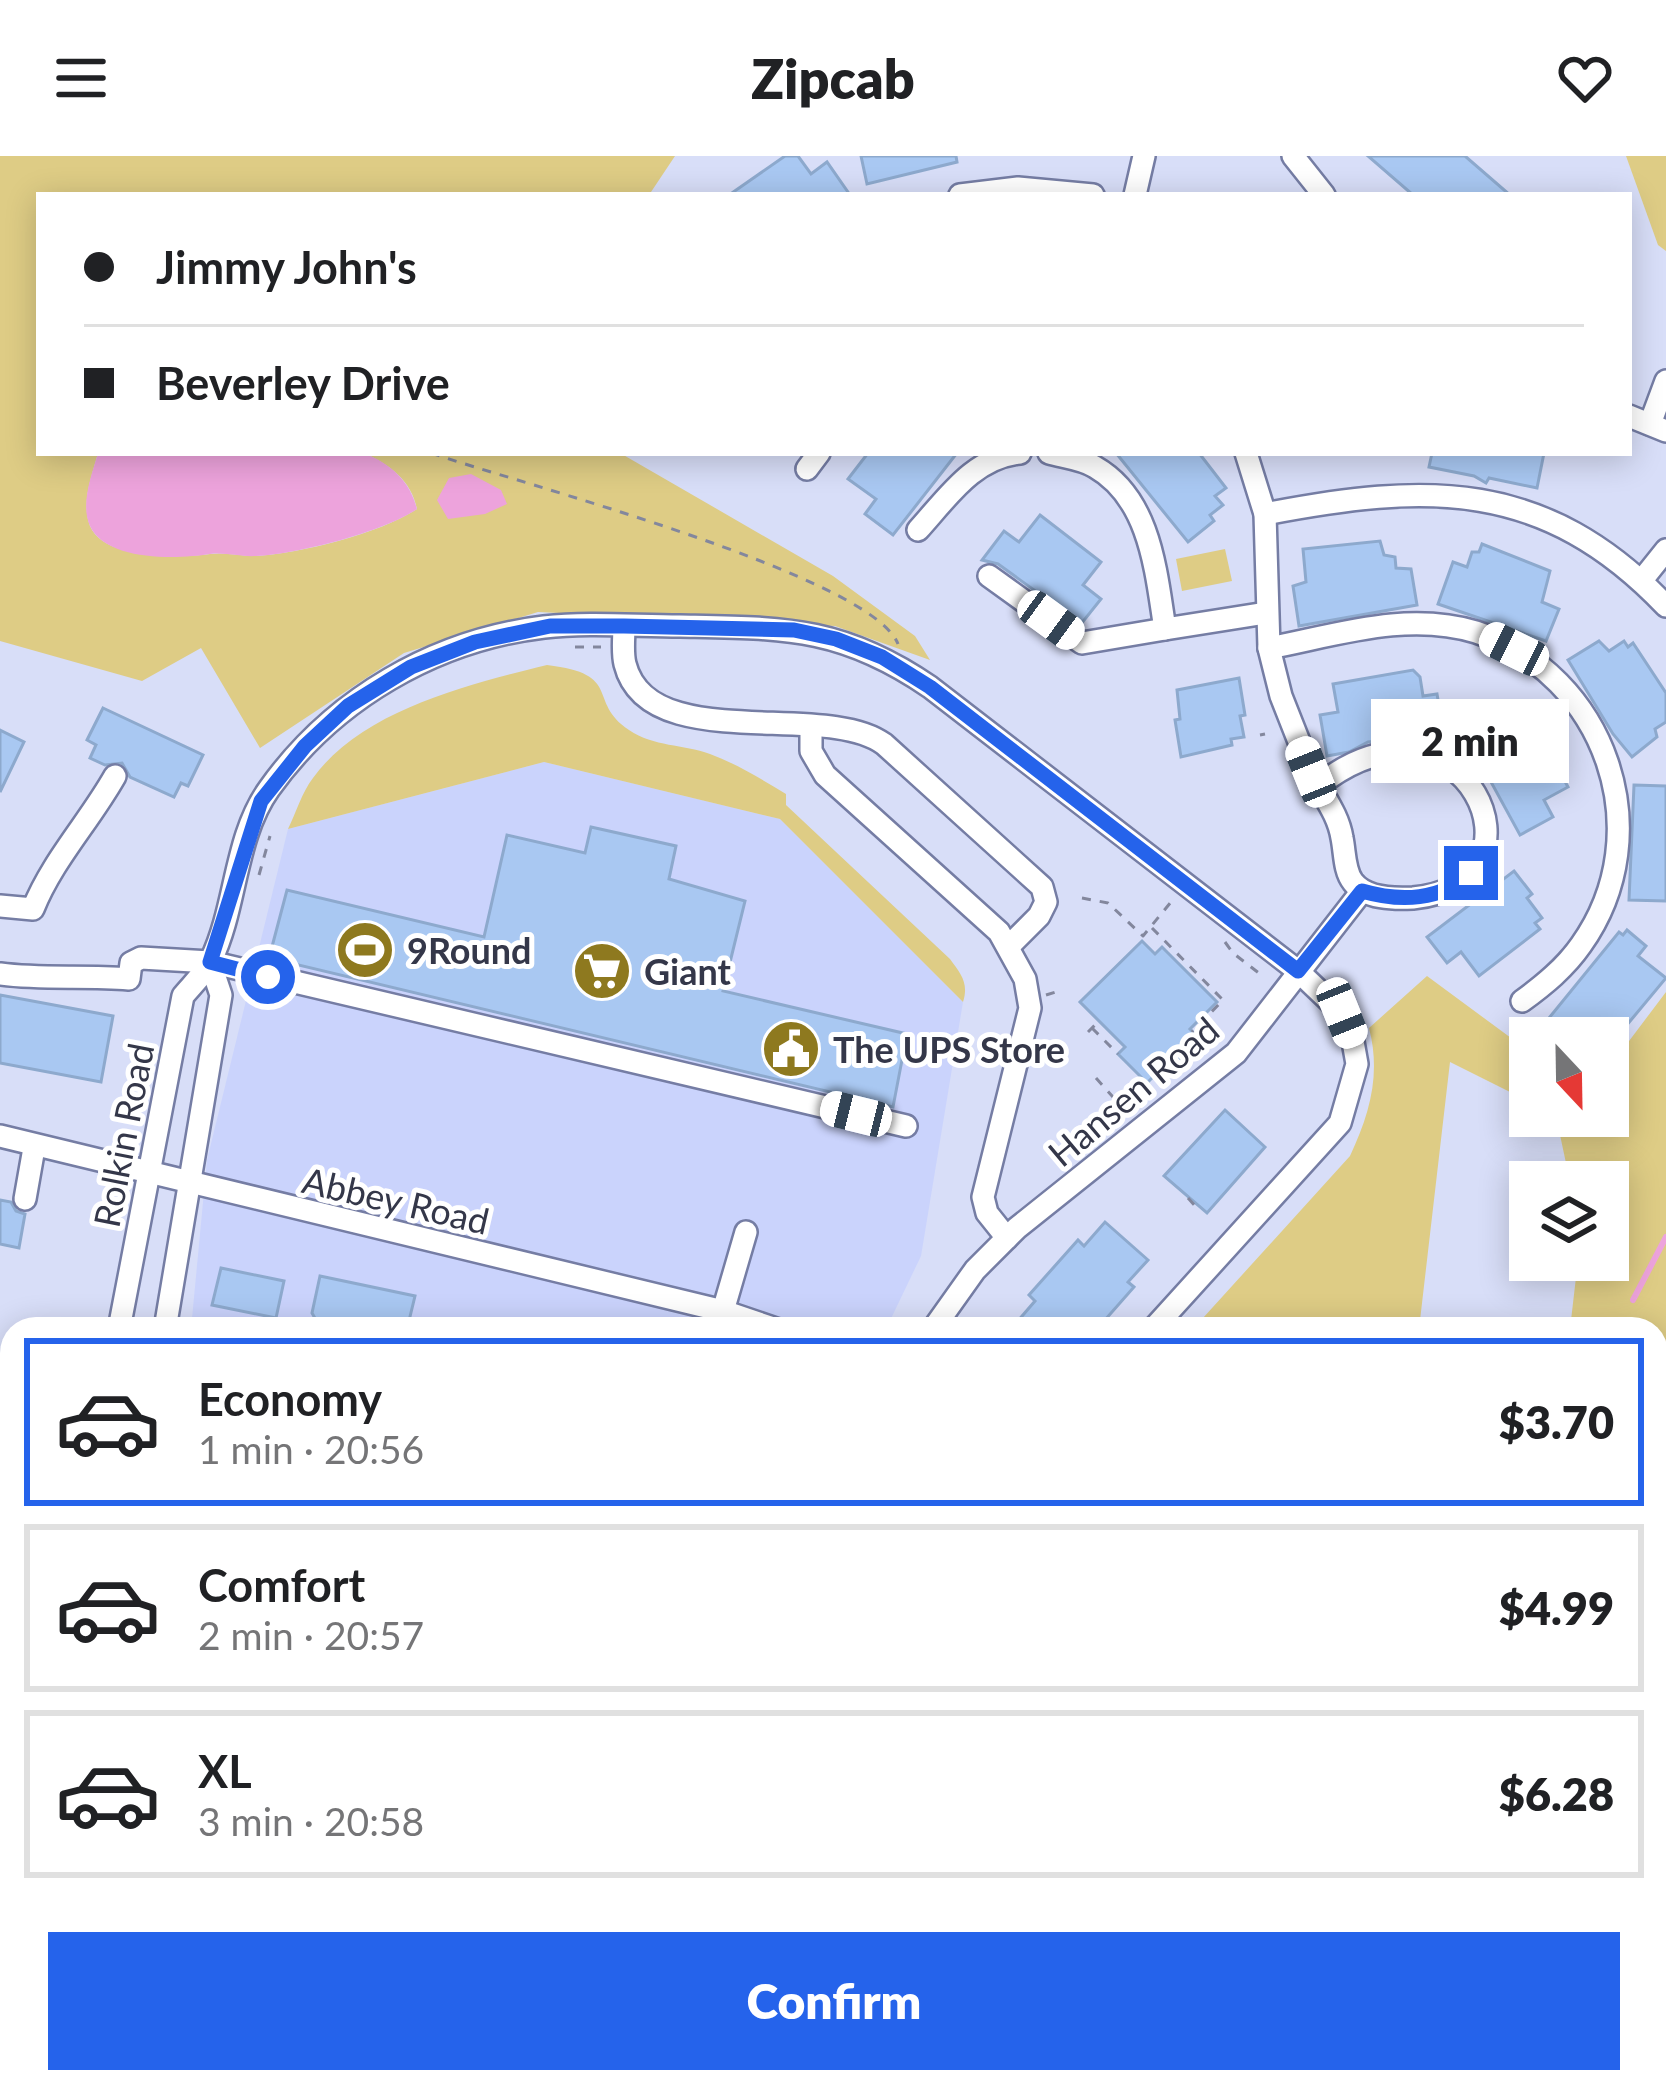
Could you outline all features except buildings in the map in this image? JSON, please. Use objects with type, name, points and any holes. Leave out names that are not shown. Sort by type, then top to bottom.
[{"type":"street","points":[[1136,192],[1144,156]]},
{"type":"street","points":[[1293,156],[1322,192]]},
{"type":"street","points":[[985,192],[1018,188],[1061,192]]},
{"type":"street","points":[[1648,424],[1666,381]]},
{"type":"street","points":[[918,530],[968,475],[995,456]]},
{"type":"street","points":[[1059,456],[1094,466],[1128,495],[1153,550],[1165,629]]},
{"type":"street","points":[[1247,456],[1264,514],[1269,648],[1280,696],[1318,786],[1335,813],[1347,872],[1362,891],[1400,899],[1426,896],[1462,881],[1480,857],[1485,841],[1483,805],[1461,772],[1429,756],[1410,753],[1359,760],[1318,786]]},
{"type":"street","points":[[1264,514],[1385,494],[1468,498],[1541,517],[1579,536],[1642,580],[1666,606]]},
{"type":"street","points":[[1642,580],[1666,550]]},
{"type":"street","points":[[988,576],[1082,643],[1266,613]]},
{"type":"street","points":[[1269,648],[1392,624],[1452,626],[1519,652],[1569,693],[1587,716],[1611,768],[1617,796],[1615,864],[1604,903],[1581,945],[1549,981],[1522,1001]]},
{"type":"street","name":"Rolkin Road","points":[[121,1317],[183,996],[210,962],[261,801],[305,746],[348,706],[411,667],[475,642],[550,626],[624,626],[772,628],[814,633],[861,647],[910,674],[1298,971],[1342,1013],[1357,1064],[1340,1123],[1164,1317]]},
{"type":"street","points":[[624,626],[628,671],[641,691],[662,706],[738,722],[853,728],[876,738],[1044,891],[1045,906],[1009,946]]},
{"type":"street","points":[[811,725],[812,751],[825,775],[994,927],[1009,946],[1029,990],[1030,1008],[983,1197],[987,1213],[1007,1238]]},
{"type":"street","points":[[0,906],[33,909],[47,874],[94,814],[115,776]]},
{"type":"street","name":"Hansen Road","points":[[942,1317],[975,1270],[1007,1238],[1236,1053],[1362,891]]},
{"type":"street","points":[[0,974],[47,981],[73,974],[129,979],[131,963],[141,958],[210,962],[906,1126]]},
{"type":"street","name":"Rolkin Road","points":[[167,1317],[221,994],[210,962]]},
{"type":"street","name":"Abbey Road","points":[[0,1136],[741,1317]]},
{"type":"street","points":[[25,1199],[34,1148]]},
{"type":"street","points":[[723,1311],[746,1232]]},
{"type":"street","points":[[127,1289],[170,1299]]},
{"type":"path","points":[[441,456],[667,527],[826,589],[893,631],[910,674]]},
{"type":"path","points":[[574,646],[611,647]]},
{"type":"path","points":[[260,875],[271,830]]},
{"type":"path","points":[[1082,898],[1108,903],[1143,936],[1174,898],[1165,893]]},
{"type":"path","points":[[1152,928],[1223,1000],[1192,1032]]},
{"type":"path","points":[[1219,934],[1233,953],[1264,977]]},
{"type":"path","points":[[1099,1021],[1090,1030],[1118,1054]]},
{"type":"path","points":[[1096,1078],[1113,1096]]},
{"type":"path","points":[[1188,1198],[1197,1208]]},
{"type":"shaded area","points":[[0,156],[675,156],[651,192],[36,192],[36,456],[97,456],[87,508],[90,526],[110,545],[144,554],[256,556],[339,541],[417,509],[398,475],[369,456],[625,456],[833,576],[915,636],[930,660],[835,626],[538,612],[404,653],[260,748],[201,648],[142,681],[0,641]]},
{"type":"shaded area","points":[[1626,156],[1666,156],[1666,251],[1658,245]]},
{"type":"shaded area","points":[[97,456],[370,456],[398,475],[417,509],[362,533],[294,551],[256,556],[144,555],[111,546],[90,526],[90,480]]},
{"type":"shaded area","points":[[471,474],[501,490],[507,504],[485,514],[448,519],[437,500],[449,478]]},
{"type":"shaded area","points":[[1225,549],[1232,581],[1182,591],[1176,559]]},
{"type":"shaded area","points":[[547,665],[586,675],[601,690],[616,719],[639,736],[710,754],[786,794],[786,805],[950,959],[961,974],[963,1002],[780,819],[544,762],[288,829],[313,778],[359,734],[419,703]]},
{"type":"shaded area","points":[[544,762],[780,819],[963,1002],[921,1256],[892,1317],[192,1317],[207,1160],[288,829]]},
{"type":"shaded area","points":[[1427,976],[1509,1037],[1509,1092],[1450,1062],[1420,1317],[1204,1317],[1350,1156],[1372,1093],[1369,1028]]},
{"type":"shaded area","points":[[1666,992],[1666,1317],[1571,1317],[1576,1281],[1629,1281],[1629,1161],[1566,1161],[1560,1137],[1629,1137],[1629,1041]]},
{"type":"waterway","points":[[1633,1300],[1666,1237]]},
{"type":"place","name":"9Round","points":[[365,950]]},
{"type":"place","name":"Giant","points":[[602,971]]},
{"type":"place","name":"The UPS Store","points":[[791,1049]]},
{"type":"route","points":[[268,977],[210,962],[256,812],[272,785],[326,726],[387,680],[475,642],[550,626],[772,628],[814,633],[861,647],[930,687],[1298,971],[1362,891],[1400,899],[1426,896],[1471,873]]}]
